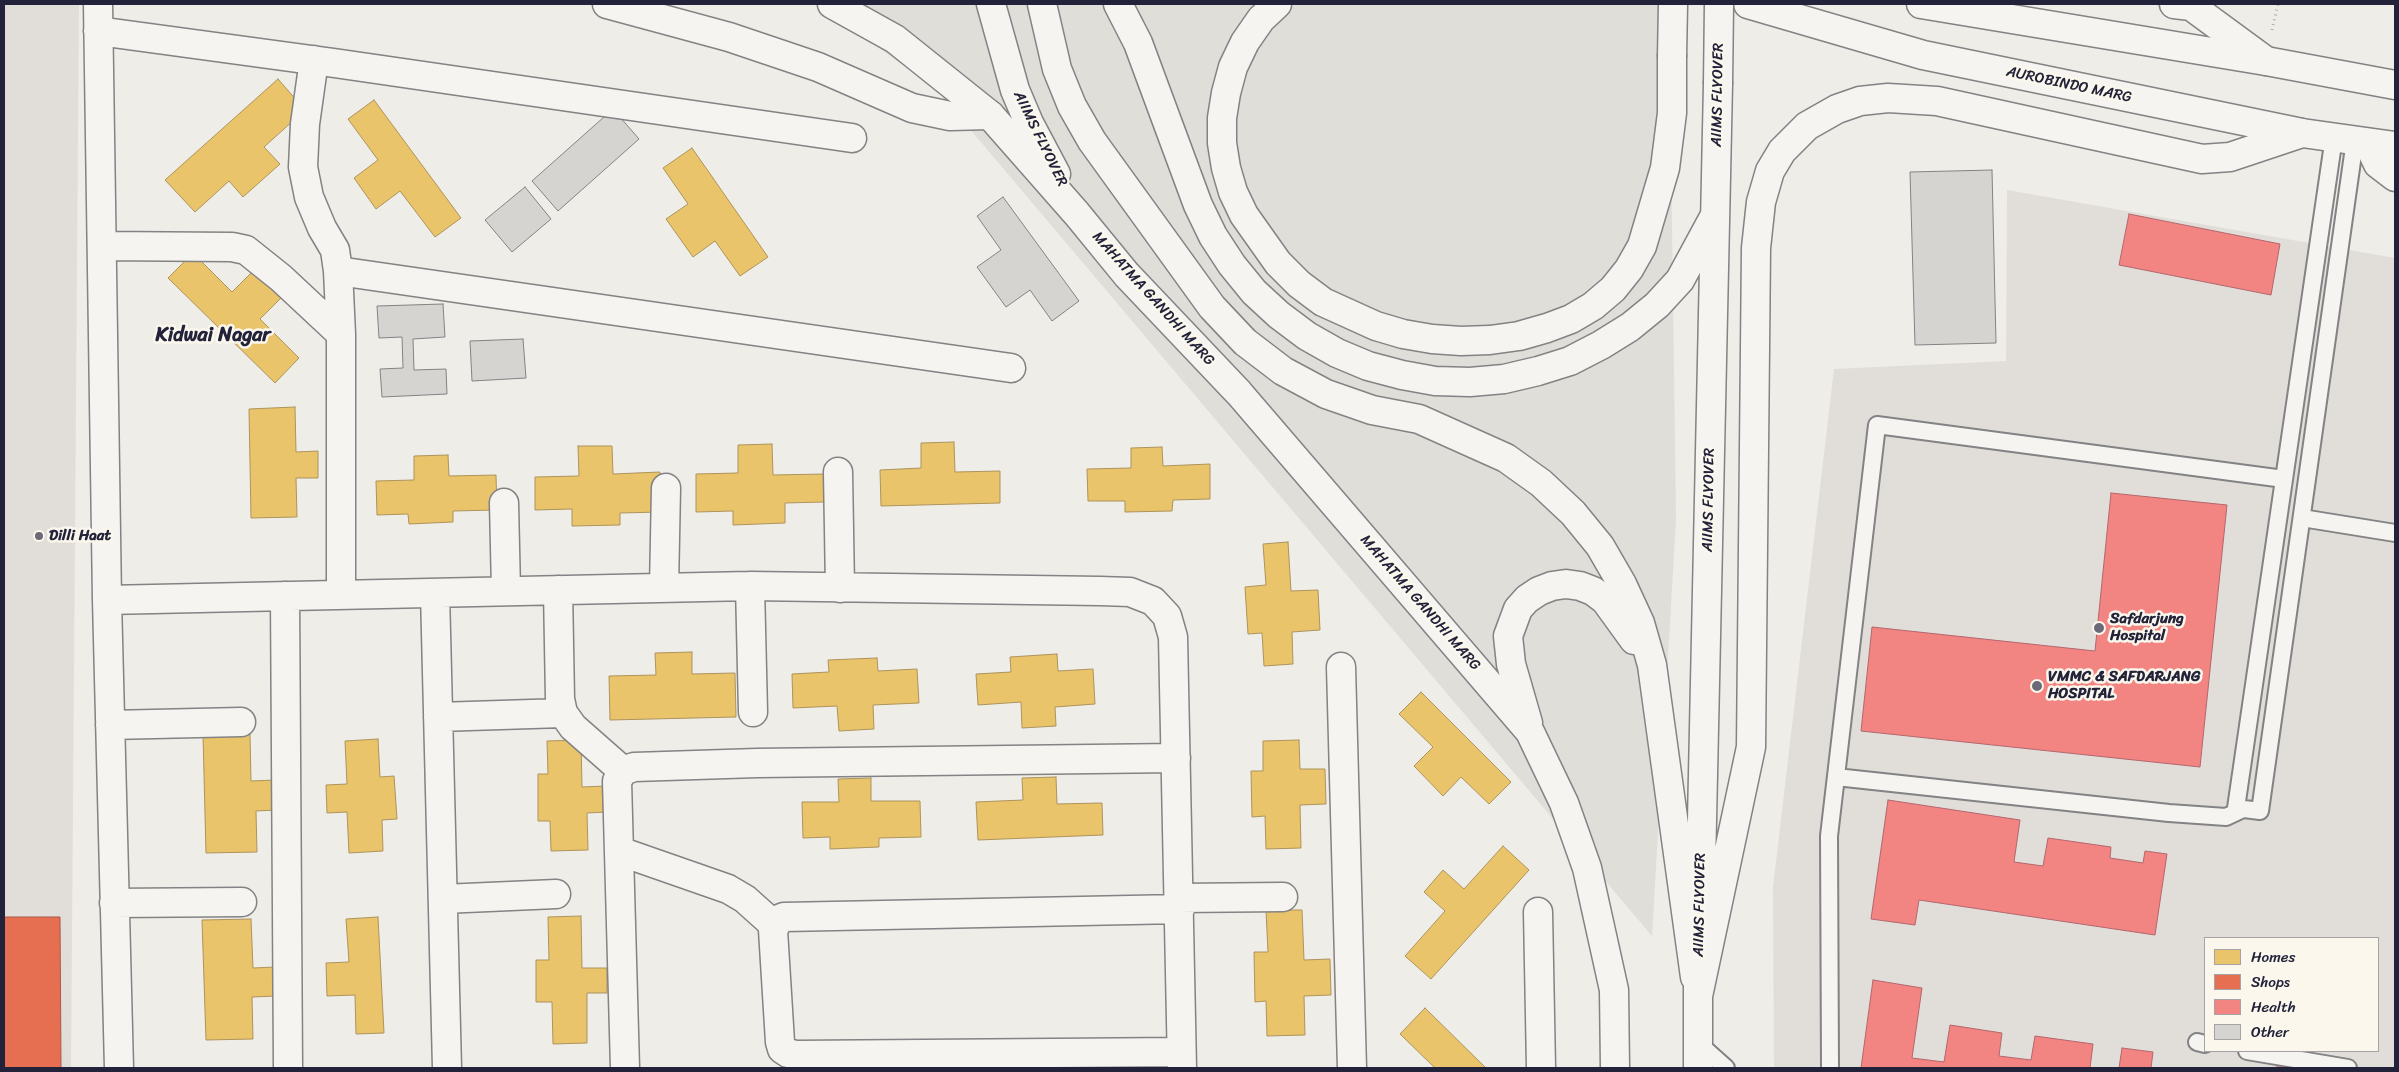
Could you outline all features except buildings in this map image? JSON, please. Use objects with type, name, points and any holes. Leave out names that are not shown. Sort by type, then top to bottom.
[{"type":"main road","points":[[98,4],[107,600],[119,1068]]},
{"type":"main road","points":[[607,4],[729,38],[818,67],[912,108],[950,116],[990,115]]},
{"type":"main road","points":[[832,4],[895,39],[990,115],[1077,214]]},
{"type":"main road","points":[[1118,4],[1138,43],[1198,205],[1213,236],[1232,265],[1254,292],[1279,315],[1307,336],[1337,353],[1368,366],[1402,375],[1470,382],[1504,379],[1538,371],[1570,360],[1601,345],[1630,327],[1657,304],[1680,280],[1715,215]]},
{"type":"main road","points":[[1276,4],[1261,19],[1245,42],[1233,67],[1222,118],[1226,168],[1233,192],[1244,215],[1278,263],[1299,284],[1323,302],[1348,315],[1404,334],[1461,341],[1519,336],[1571,319],[1600,300],[1629,269],[1642,246],[1665,168],[1672,113],[1673,4]]},
{"type":"main road","name":"AIIMS FLYOVER","points":[[1698,996],[1719,4]]},
{"type":"main road","name":"AUROBINDO MARG","points":[[1748,4],[1923,55],[2302,133],[2395,146]]},
{"type":"main road","points":[[1923,4],[2266,61],[2395,85]]},
{"type":"main road","points":[[2174,4],[2190,6],[2266,61]]},
{"type":"main road","name":"AIIMS FLYOVER","points":[[993,12],[1015,90],[1029,123],[1077,214]]},
{"type":"main road","points":[[1044,16],[1057,69],[1072,106],[1092,141],[1212,307],[1238,335],[1284,371],[1326,394],[1372,410],[1419,419],[1506,458],[1541,483],[1573,513],[1600,546],[1622,584],[1640,623],[1652,665],[1698,996],[1698,1056]]},
{"type":"main road","points":[[98,31],[314,60],[852,138]]},
{"type":"main road","points":[[314,60],[305,124],[303,168],[309,198],[322,228],[335,250],[338,271],[341,334],[341,595]]},
{"type":"main road","points":[[1698,996],[1751,747],[1756,248],[1761,202],[1770,171],[1782,151],[1807,126],[1837,109],[1860,101],[1888,98],[1937,102],[2202,160],[2230,158],[2302,133]]},
{"type":"main road","points":[[2352,140],[2395,177]]},
{"type":"main road","name":"MAHATMA GANDHI MARG","points":[[1077,214],[1127,275],[1240,393],[1530,732],[1564,803],[1587,868],[1614,990],[1615,1068]]},
{"type":"main road","points":[[102,246],[232,247],[246,250],[281,278],[341,334]]},
{"type":"main road","points":[[338,271],[1011,368]]},
{"type":"main road","points":[[838,472],[840,588]]},
{"type":"main road","points":[[664,588],[666,488]]},
{"type":"main road","points":[[504,503],[506,591]]},
{"type":"main road","points":[[1530,732],[1511,664],[1508,636],[1518,610],[1527,599],[1539,591],[1566,584],[1580,586],[1593,592],[1605,600],[1614,611],[1652,665]]},
{"type":"main road","points":[[107,600],[750,586],[1130,592],[1153,601],[1167,616],[1173,637],[1180,904],[1182,1060],[796,1055],[776,1058],[773,930],[774,925],[784,917],[1180,904],[1283,897]]},
{"type":"main road","points":[[750,586],[753,712]]},
{"type":"main road","points":[[558,590],[560,699],[564,713],[572,727],[623,770]]},
{"type":"main road","points":[[435,593],[447,1068]]},
{"type":"main road","points":[[285,596],[288,1068]]},
{"type":"main road","points":[[1341,668],[1352,1068]]},
{"type":"main road","points":[[438,717],[564,713]]},
{"type":"main road","points":[[110,725],[241,722]]},
{"type":"main road","points":[[623,770],[634,767],[757,763],[1176,758]]},
{"type":"main road","points":[[623,770],[618,781],[625,1068]]},
{"type":"main road","points":[[619,851],[728,889],[745,899],[774,925]]},
{"type":"main road","points":[[443,899],[556,894]]},
{"type":"main road","points":[[114,903],[242,902]]},
{"type":"main road","points":[[1538,912],[1541,1068]]},
{"type":"lane","points":[[2352,140],[2302,518],[2260,811],[2236,808],[2284,479],[2352,140]]},
{"type":"lane","points":[[1830,1068],[1829,836],[1877,425],[2284,479]]},
{"type":"lane","points":[[2302,518],[2395,533]]},
{"type":"lane","points":[[1836,777],[2169,813],[2226,817],[2243,809]]},
{"type":"lane","points":[[2252,1052],[2348,1068]]},
{"type":"lane","points":[[1698,1056],[1726,1068]]},
{"type":"shaded area","name":"Dilli Haat","points":[[4,4],[79,4],[71,1068],[4,1068]]},
{"type":"shaded area","points":[[818,4],[1669,4],[1676,519],[1652,936],[936,89]]},
{"type":"shaded area","name":"Safdarjung Hospital","points":[[2007,190],[2395,258],[2395,1068],[1774,1068],[1773,887],[1834,369],[2006,361]]},
{"type":"place","name":"Dilli Haat","points":[[39,536]]},
{"type":"place","name":"Safdarjung Hospital","points":[[2099,628]]},
{"type":"place","name":"VMMC & SAFDARJANG HOSPITAL","points":[[2037,686]]},
{"type":"district","name":"Kidwai Nagar","points":[[213,336]]}]
